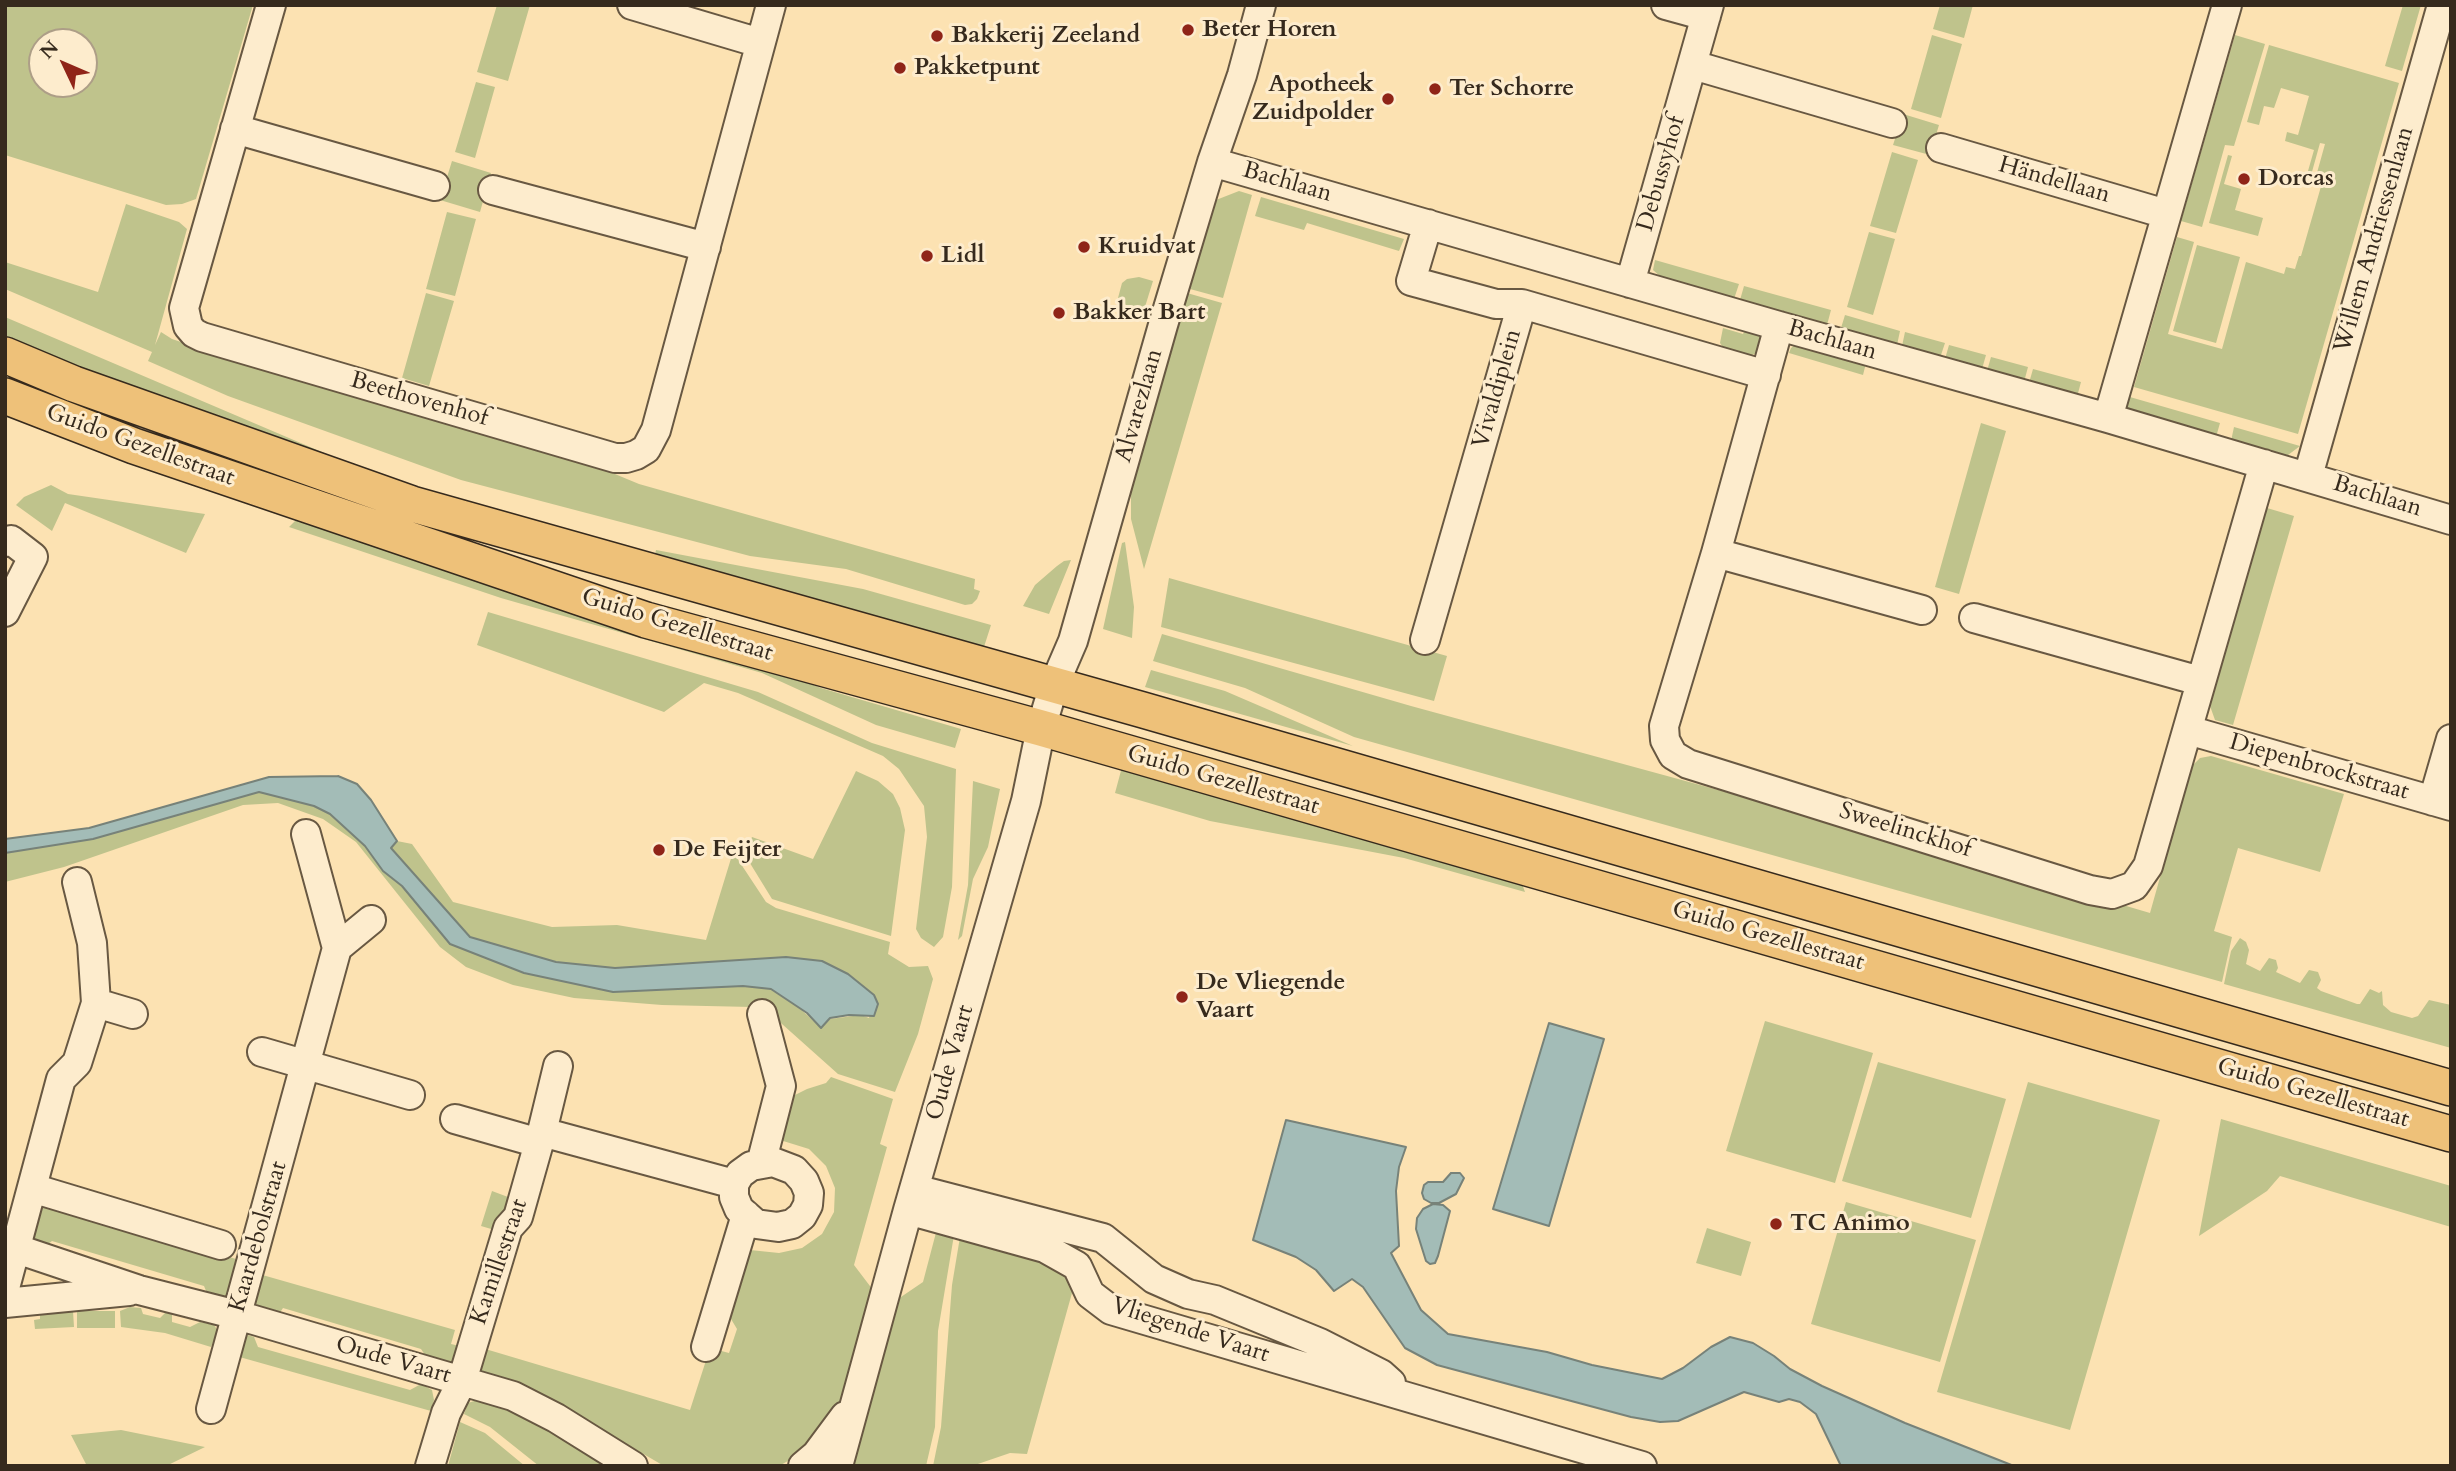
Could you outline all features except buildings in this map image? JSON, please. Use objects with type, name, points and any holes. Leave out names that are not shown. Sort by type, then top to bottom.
[{"type":"main road","name":"Guido Gezellestraat","points":[[5,355],[74,384],[412,504],[1054,685],[2451,1088]]},
{"type":"main road","name":"Guido Gezellestraat","points":[[5,396],[134,446],[646,620],[1041,728],[2451,1134]]},
{"type":"street","name":"Beethovenhof","points":[[271,5],[184,308],[188,326],[194,333],[615,458],[636,455],[652,441],[771,5]]},
{"type":"street","points":[[632,5],[760,43]]},
{"type":"street","name":"Alvarezlaan","points":[[1041,728],[1054,685],[1073,642],[1133,429],[1261,5]]},
{"type":"street","points":[[1666,5],[1708,11]]},
{"type":"street","points":[[2108,418],[2227,5]]},
{"type":"street","name":"Willem Andriessenlaan","points":[[2308,476],[2440,52],[2442,5]]},
{"type":"street","name":"Debussyhof","points":[[1630,283],[1708,11]]},
{"type":"street","points":[[1693,65],[1892,123]]},
{"type":"street","points":[[235,129],[435,186]]},
{"type":"street","name":"Händellaan","points":[[1941,148],[2166,214]]},
{"type":"street","name":"Bachlaan","points":[[1212,162],[2108,418],[2451,520]]},
{"type":"street","points":[[493,190],[706,247]]},
{"type":"street","name":"Vivaldiplein","points":[[1425,640],[1522,304],[1496,304],[1411,281],[1428,224]]},
{"type":"street","points":[[1522,304],[1766,375]]},
{"type":"street","name":"Sweelinckhof","points":[[1779,326],[1716,553],[1664,726],[1665,740],[1674,755],[1688,764],[2090,890],[2112,894],[2133,886],[2148,866],[2264,464]]},
{"type":"street","points":[[5,542],[11,540],[33,557],[5,612]]},
{"type":"street","points":[[1716,553],[1922,610]]},
{"type":"street","points":[[1974,618],[2200,681]]},
{"type":"street","name":"Oude Vaart","points":[[838,1466],[911,1200],[1026,801],[1041,728]]},
{"type":"street","name":"Diepenbrockstraat","points":[[2188,730],[2442,804]]},
{"type":"street","points":[[2442,804],[2451,739]]},
{"type":"street","name":"Kaardebolstraat","points":[[211,1409],[337,948],[306,834]]},
{"type":"street","points":[[5,1288],[11,1246],[32,1188],[61,1079],[77,1063],[96,1003],[92,943],[77,882]]},
{"type":"street","points":[[337,948],[371,920]]},
{"type":"street","points":[[96,1003],[133,1014]]},
{"type":"street","points":[[761,1164],[781,1086],[762,1014]]},
{"type":"street","points":[[262,1052],[410,1095]]},
{"type":"street","name":"Kamillestraat","points":[[430,1466],[446,1413],[461,1381],[508,1228],[518,1217],[558,1066]]},
{"type":"street","points":[[455,1119],[734,1185]]},
{"type":"street","points":[[773,1162],[794,1170],[804,1181],[809,1193],[808,1205],[802,1216],[792,1224],[778,1227],[756,1224],[739,1209],[734,1197],[734,1185],[740,1174],[751,1166],[761,1164],[773,1162]]},
{"type":"street","points":[[32,1188],[221,1245]]},
{"type":"street","name":"Vliegende Vaart","points":[[911,1200],[1045,1248],[1077,1266],[1090,1294],[1111,1310],[1642,1466]]},
{"type":"street","name":"Vliegende Vaart","points":[[911,1200],[1103,1238],[1154,1279],[1188,1294],[1215,1300],[1320,1343],[1381,1374],[1412,1400]]},
{"type":"street","points":[[706,1346],[746,1215]]},
{"type":"street","name":"Oude Vaart","points":[[11,1246],[139,1290],[237,1315],[513,1396],[556,1418],[633,1466]]},
{"type":"street","name":"Oude Vaart","points":[[5,1303],[139,1290]]},
{"type":"street","name":"Oude Vaart","points":[[803,1466],[816,1455],[839,1426],[857,1396]]},
{"type":"green space","points":[[5,5],[253,5],[196,199],[182,204],[166,205],[5,155]]},
{"type":"green space","points":[[497,5],[530,5],[508,81],[477,72]]},
{"type":"green space","points":[[1940,5],[1973,5],[1964,38],[1933,29]]},
{"type":"green space","points":[[2403,5],[2421,5],[2402,71],[2385,66]]},
{"type":"green space","points":[[1932,35],[1962,44],[1941,118],[1911,109]]},
{"type":"green space","points":[[2235,35],[2265,44],[2234,146],[2225,145],[2202,227],[2181,221]]},
{"type":"green space","points":[[2269,45],[2399,83],[2298,434],[2134,387],[2177,237],[2194,242],[2168,334],[2222,349],[2246,262],[2284,274],[2286,267],[2295,269],[2301,256],[2322,183],[2315,180],[2325,144],[2320,143],[2310,179],[2306,178],[2314,150],[2285,141],[2287,132],[2298,135],[2309,96],[2281,88],[2274,108],[2264,106],[2259,125],[2247,122]]},
{"type":"green space","points":[[476,82],[495,87],[475,158],[455,152]]},
{"type":"green space","points":[[1903,114],[1939,125],[1930,155],[1893,145]]},
{"type":"green space","points":[[1892,152],[1918,160],[1896,233],[1870,226]]},
{"type":"green space","points":[[2228,155],[2232,156],[2224,184],[2241,189],[2235,210],[2263,218],[2258,236],[2209,223]]},
{"type":"green space","points":[[452,161],[491,173],[480,212],[440,200]]},
{"type":"green space","points":[[1239,191],[1252,195],[1223,298],[1190,289],[1216,200]]},
{"type":"green space","points":[[1261,197],[1404,239],[1399,251],[1307,223],[1304,230],[1255,216]]},
{"type":"green space","points":[[126,204],[179,222],[187,229],[155,345],[161,332],[172,339],[265,370],[598,467],[639,484],[975,579],[974,589],[980,591],[977,599],[972,604],[965,605],[846,569],[750,556],[461,480],[228,396],[148,361],[152,352],[5,289],[5,262],[98,292]]},
{"type":"green space","points":[[447,212],[476,219],[455,296],[426,289]]},
{"type":"green space","points":[[1869,232],[1895,239],[1873,315],[1847,307]]},
{"type":"green space","points":[[2197,245],[2240,257],[2216,343],[2173,331]]},
{"type":"green space","points":[[1655,260],[1739,284],[1734,299],[1661,277],[1653,270]]},
{"type":"green space","points":[[1139,277],[1153,281],[1144,310],[1127,306],[1118,298],[1122,283],[1127,279]]},
{"type":"green space","points":[[1744,286],[1831,310],[1827,325],[1740,300]]},
{"type":"green space","points":[[426,293],[454,301],[429,386],[402,378]]},
{"type":"green space","points":[[1187,293],[1222,303],[1144,569],[1131,519],[1131,493]]},
{"type":"green space","points":[[1845,315],[1900,331],[1897,345],[1841,328]]},
{"type":"green space","points":[[5,317],[350,464],[194,414],[5,339]]},
{"type":"green space","points":[[1723,328],[1743,334],[1745,330],[1759,335],[1761,340],[1757,353],[1749,356],[1725,350],[1720,343]]},
{"type":"green space","points":[[1905,332],[1945,343],[1940,358],[1902,346]]},
{"type":"green space","points":[[1795,345],[1866,363],[1863,375],[1789,353]]},
{"type":"green space","points":[[1949,345],[1986,355],[1982,369],[1945,359]]},
{"type":"green space","points":[[1991,357],[2028,367],[2024,382],[1987,371]]},
{"type":"green space","points":[[2033,369],[2081,382],[2077,397],[2029,383]]},
{"type":"green space","points":[[2123,395],[2220,423],[2216,437],[2129,410],[2125,406]]},
{"type":"green space","points":[[1981,423],[2006,431],[1959,594],[1935,587]]},
{"type":"green space","points":[[2234,427],[2300,446],[2288,455],[2279,455],[2231,441]]},
{"type":"green space","points":[[51,485],[68,494],[205,514],[186,553],[65,503],[52,531],[16,505],[24,497]]},
{"type":"green space","points":[[2267,508],[2294,516],[2233,725],[2215,720],[2210,706]]},
{"type":"green space","points":[[296,520],[503,589],[763,664],[821,688],[961,729],[955,748],[876,725],[762,673],[501,598],[289,527]]},
{"type":"green space","points":[[1125,542],[1134,607],[1132,638],[1103,629],[1122,543]]},
{"type":"green space","points":[[656,550],[863,589],[991,625],[983,650],[654,559]]},
{"type":"green space","points":[[1071,560],[1049,614],[1023,606],[1035,585],[1064,561]]},
{"type":"green space","points":[[1169,578],[1447,656],[1434,701],[1161,627]]},
{"type":"green space","points":[[488,612],[758,692],[872,743],[956,769],[952,887],[943,937],[934,947],[921,938],[916,929],[927,837],[924,806],[899,769],[883,756],[738,693],[704,683],[664,712],[477,645]]},
{"type":"green space","points":[[1162,634],[1411,706],[1916,844],[2150,913],[2191,767],[2200,758],[2211,756],[2344,794],[2320,872],[2238,848],[2214,931],[2232,937],[2222,982],[1354,737],[1245,688],[1153,661]]},
{"type":"green space","points":[[1151,670],[1225,691],[1353,746],[1145,687]]},
{"type":"green space","points":[[1122,767],[1521,881],[1525,892],[1404,858],[1210,821],[1115,793]]},
{"type":"green space","points":[[856,771],[878,781],[893,794],[900,808],[905,830],[891,936],[772,899],[745,855],[752,837],[813,859]]},
{"type":"green space","points":[[973,781],[1000,789],[988,847],[973,879],[962,936],[958,940],[968,885]]},
{"type":"green space","points":[[259,792],[314,806],[330,814],[365,846],[383,871],[402,886],[450,944],[613,992],[746,986],[771,989],[792,1001],[821,1028],[830,1019],[861,1015],[869,1018],[874,995],[848,974],[822,961],[786,957],[615,968],[556,962],[470,937],[391,848],[397,841],[412,844],[453,902],[552,927],[617,925],[706,940],[733,852],[766,902],[776,908],[890,942],[888,954],[909,967],[928,966],[933,979],[918,1034],[895,1092],[838,1074],[782,1024],[765,1011],[752,1007],[662,1005],[574,998],[513,985],[466,967],[440,947],[356,842],[323,819],[278,803],[243,805],[64,867],[5,882],[5,853],[93,839]]},
{"type":"green space","points":[[2240,938],[2246,942],[2249,950],[2246,964],[2260,971],[2269,958],[2276,960],[2276,972],[2300,983],[2309,970],[2318,972],[2321,980],[2317,988],[2357,1004],[2360,1004],[2370,989],[2379,993],[2382,991],[2383,1005],[2391,1012],[2412,1018],[2418,1016],[2429,1000],[2451,1005],[2451,1048],[2224,984],[2231,951]]},
{"type":"green space","points":[[1765,1021],[1873,1053],[1835,1183],[1726,1151]]},
{"type":"green space","points":[[1878,1062],[2006,1099],[1971,1218],[1842,1181]]},
{"type":"green space","points":[[831,1077],[893,1099],[880,1144],[887,1147],[854,1265],[873,1290],[834,1417],[809,1449],[779,1466],[664,1466],[541,1394],[476,1372],[482,1348],[690,1410],[710,1348],[729,1353],[737,1329],[725,1309],[750,1250],[779,1253],[802,1248],[822,1234],[834,1212],[835,1188],[826,1166],[809,1149],[780,1140],[785,1100],[826,1083]]},
{"type":"green space","points":[[2028,1082],[2160,1120],[2070,1430],[1937,1392]]},
{"type":"green space","points":[[2221,1119],[2451,1186],[2451,1227],[2280,1176],[2267,1191],[2199,1236]]},
{"type":"green space","points":[[492,1191],[508,1197],[498,1231],[481,1226]]},
{"type":"green space","points":[[39,1201],[236,1259],[227,1295],[224,1298],[209,1298],[204,1286],[52,1241],[40,1250],[31,1243]]},
{"type":"green space","points":[[1846,1202],[1976,1240],[1940,1362],[1811,1324]]},
{"type":"green space","points":[[938,1225],[955,1229],[938,1331],[935,1427],[926,1466],[849,1466],[898,1299],[923,1282]]},
{"type":"green space","points":[[1707,1228],[1751,1242],[1741,1276],[1696,1263]]},
{"type":"green space","points":[[961,1231],[1035,1251],[1071,1280],[1072,1293],[1027,1454],[1010,1453],[972,1466],[933,1466],[941,1427],[952,1285]]},
{"type":"green space","points":[[259,1274],[455,1330],[451,1344],[464,1347],[454,1366],[429,1361],[421,1349],[283,1308],[277,1317],[261,1311],[255,1302]]},
{"type":"green space","points":[[130,1307],[141,1308],[143,1314],[160,1318],[167,1311],[172,1313],[172,1322],[190,1327],[200,1322],[214,1325],[218,1331],[211,1347],[165,1333],[121,1327],[120,1311]]},
{"type":"green space","points":[[73,1311],[74,1327],[35,1329],[34,1320],[40,1319],[40,1315]]},
{"type":"green space","points":[[77,1311],[115,1311],[115,1328],[77,1328]]},
{"type":"green space","points":[[248,1335],[254,1337],[258,1347],[410,1390],[421,1384],[432,1390],[434,1400],[431,1411],[236,1356],[241,1340]]},
{"type":"green space","points":[[483,1401],[513,1412],[556,1434],[606,1466],[539,1466],[490,1427],[464,1414],[468,1403]]},
{"type":"green space","points":[[460,1422],[485,1433],[525,1466],[448,1466]]},
{"type":"green space","points":[[121,1430],[205,1447],[166,1466],[87,1466],[71,1435]]},
{"type":"water","points":[[338,776],[357,784],[371,800],[397,841],[391,848],[470,937],[556,962],[615,968],[786,957],[822,961],[848,974],[874,995],[878,1004],[874,1016],[849,1015],[830,1018],[821,1028],[807,1013],[771,989],[743,986],[613,992],[524,973],[450,944],[402,886],[383,871],[365,846],[330,814],[314,806],[259,792],[93,839],[5,853],[5,839],[89,828],[269,777]]},
{"type":"water","points":[[1549,1023],[1604,1039],[1549,1226],[1493,1209]]},
{"type":"water","points":[[1286,1120],[1406,1147],[1399,1167],[1396,1191],[1399,1246],[1391,1253],[1421,1310],[1448,1334],[1547,1352],[1592,1365],[1662,1379],[1730,1337],[1753,1343],[1790,1369],[1822,1386],[1905,1423],[2014,1466],[1841,1466],[1816,1414],[1800,1402],[1789,1399],[1779,1402],[1744,1392],[1678,1421],[1660,1422],[1631,1417],[1437,1365],[1405,1348],[1363,1287],[1352,1279],[1334,1291],[1316,1270],[1296,1257],[1253,1240]]},
{"type":"water","points":[[1451,1173],[1460,1173],[1464,1178],[1456,1194],[1439,1203],[1424,1199],[1424,1185],[1428,1182],[1443,1182]]},
{"type":"water","points":[[1433,1204],[1443,1205],[1450,1211],[1438,1256],[1435,1263],[1430,1264],[1426,1261],[1416,1229],[1417,1218],[1423,1209]]},
{"type":"place","name":"Beter Horen","points":[[1188,30]]},
{"type":"place","name":"Bakkerij Zeeland","points":[[937,36]]},
{"type":"place","name":"Pakketpunt","points":[[900,68]]},
{"type":"place","name":"Ter Schorre","points":[[1435,89]]},
{"type":"place","name":"Apotheek Zuidpolder","points":[[1388,99]]},
{"type":"place","name":"Dorcas","points":[[2244,179]]},
{"type":"place","name":"Kruidvat","points":[[1084,247]]},
{"type":"place","name":"Lidl","points":[[927,256]]},
{"type":"place","name":"Bakker Bart","points":[[1059,313]]},
{"type":"place","name":"De Feijter","points":[[659,850]]},
{"type":"place","name":"De Vliegende Vaart","points":[[1182,997]]},
{"type":"place","name":"TC Animo","points":[[1776,1224]]}]
